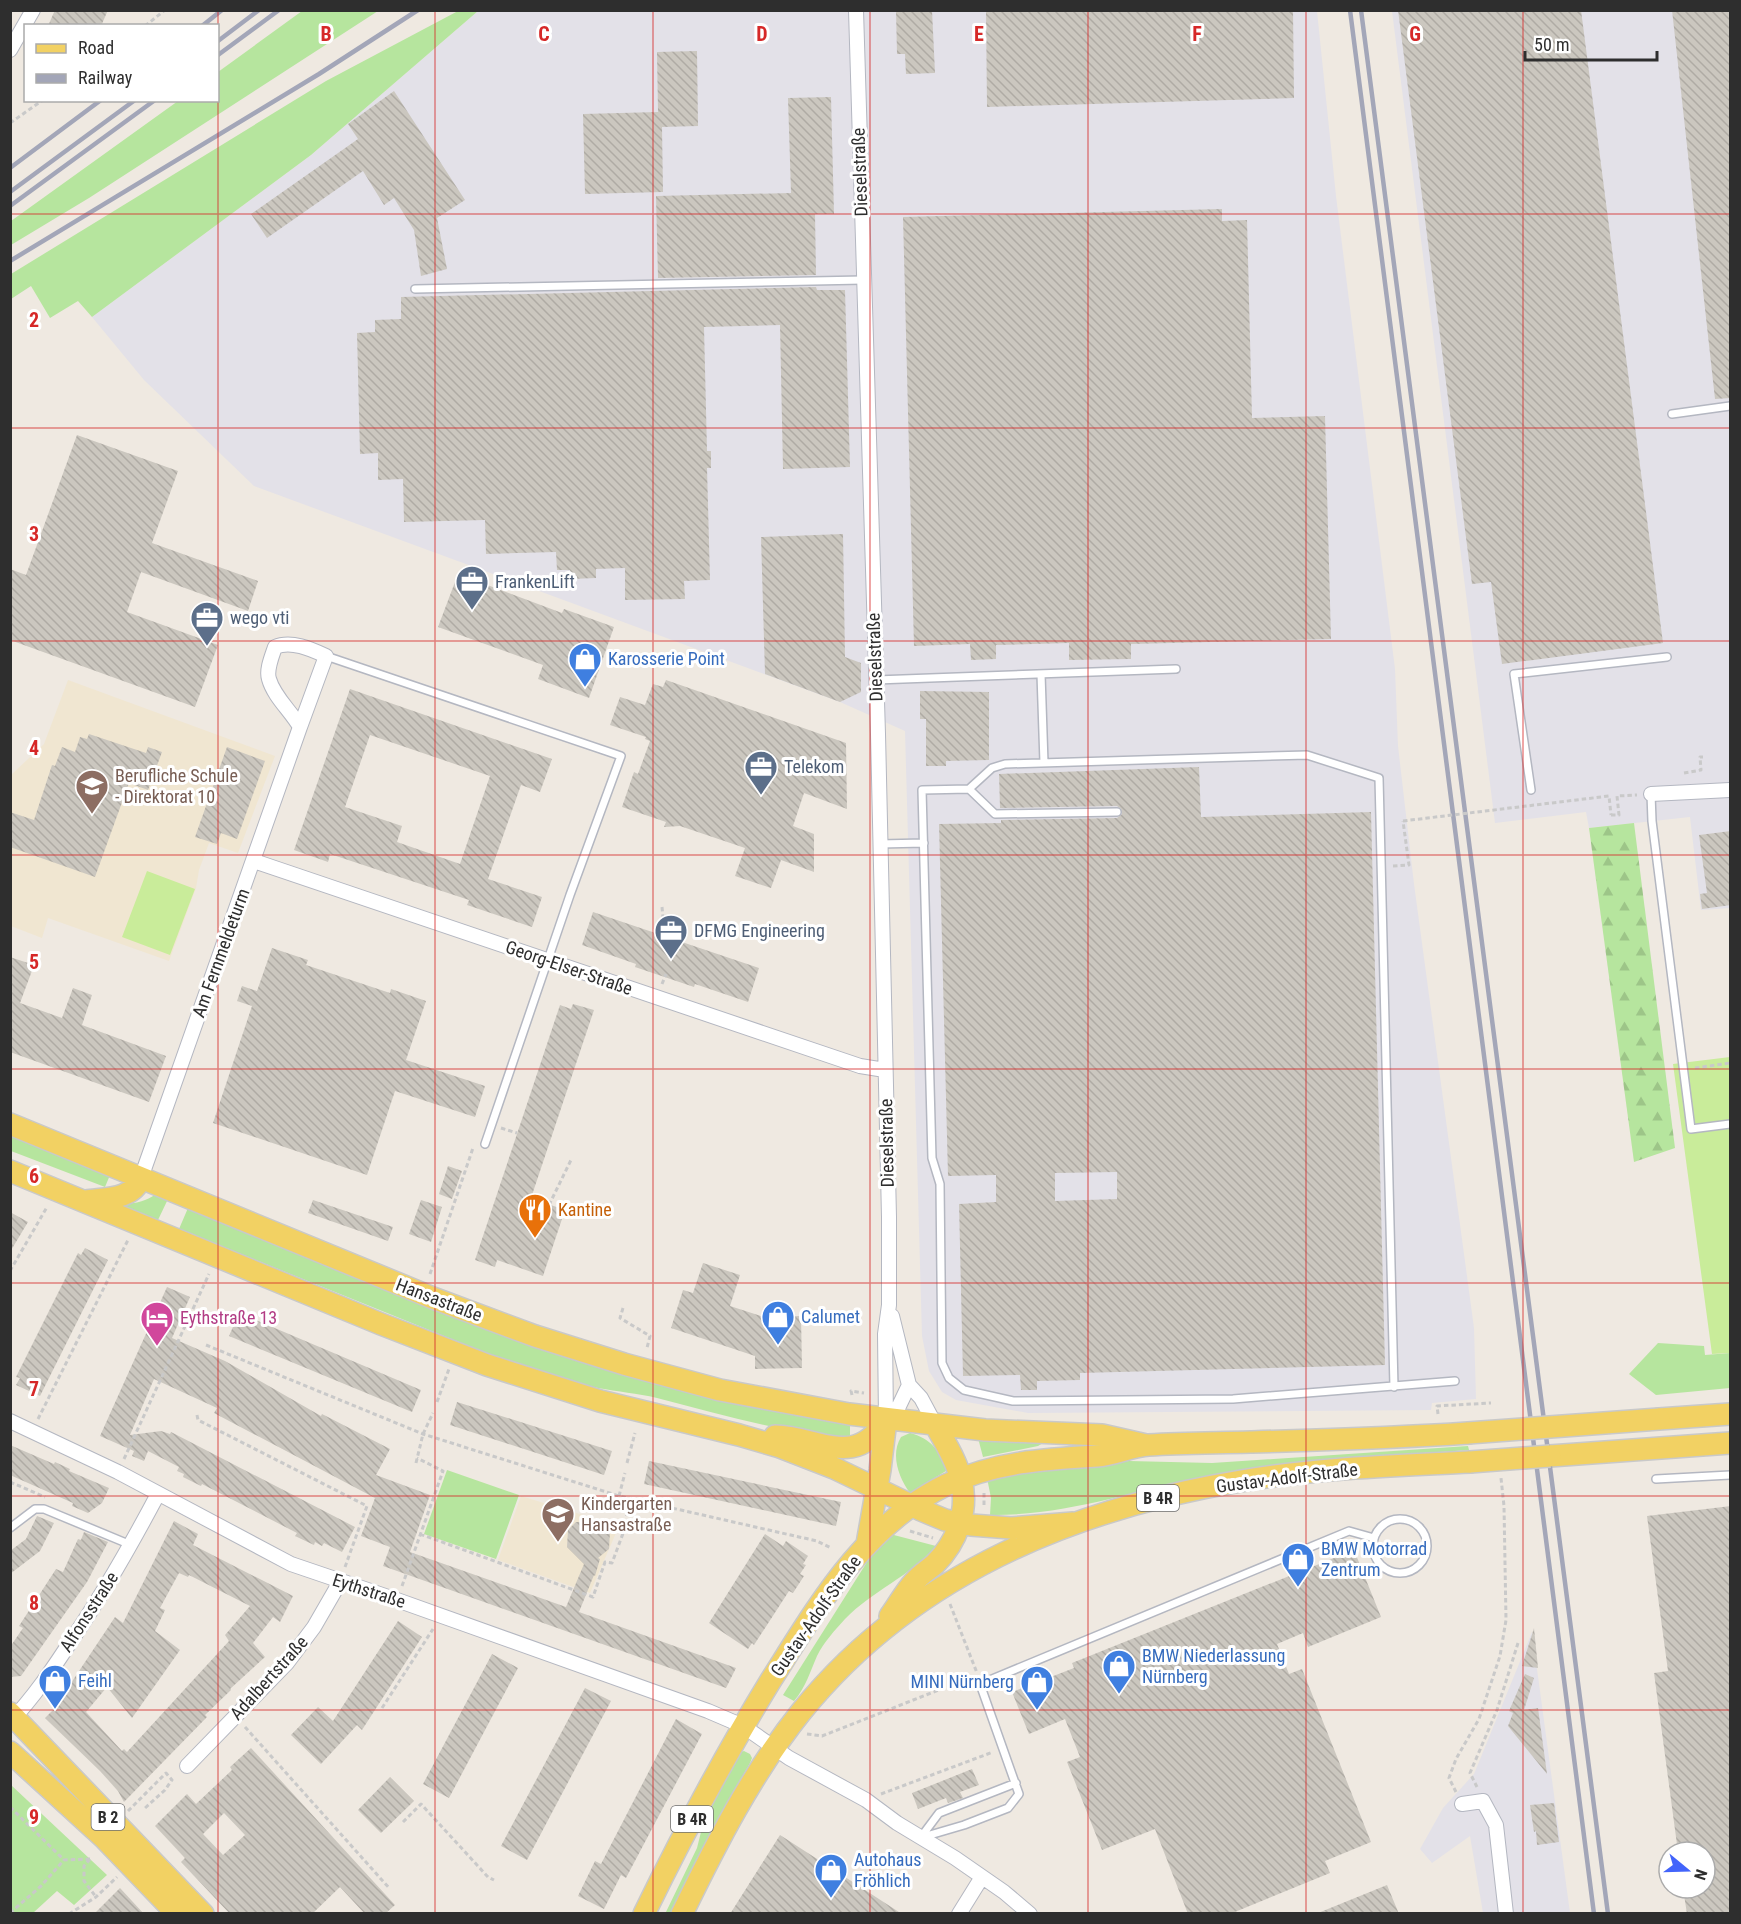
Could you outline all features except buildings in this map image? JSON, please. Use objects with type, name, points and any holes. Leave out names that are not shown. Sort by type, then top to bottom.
[{"type":"main road","name":"Hansastraße","points":[[10,1124],[433,1298],[583,1352],[720,1390],[799,1406],[936,1426]]},
{"type":"main road","points":[[10,1171],[456,1353],[579,1395],[739,1435],[812,1460],[931,1515],[960,1524],[1011,1528],[1073,1523]]},
{"type":"main road","points":[[85,1201],[122,1196],[131,1192],[139,1184],[141,1178]]},
{"type":"main road","name":"Gustav-Adolf-Straße","points":[[644,1914],[743,1726],[830,1590],[867,1544],[886,1525],[911,1506],[961,1478],[1022,1462],[1069,1456],[1099,1456],[1146,1445],[1468,1433],[1731,1414]]},
{"type":"main road","points":[[739,1435],[786,1436],[818,1444],[848,1447],[864,1444],[872,1438],[886,1420]]},
{"type":"main road","points":[[867,1544],[886,1420]]},
{"type":"main road","name":"Gustav-Adolf-Straße","points":[[936,1426],[1004,1432],[1102,1435],[1146,1445]]},
{"type":"main road","name":"Gustav-Adolf-Straße","points":[[877,1634],[914,1581],[942,1557],[960,1524],[963,1506],[961,1478],[953,1457],[936,1426]]},
{"type":"main road","name":"Gustav-Adolf-Straße","points":[[682,1914],[728,1823],[774,1748],[800,1713],[877,1634],[926,1597],[981,1563],[1073,1523],[1151,1500],[1241,1480],[1359,1468],[1731,1443]]},
{"type":"main road","name":"B 2","points":[[12,1718],[203,1914]]},
{"type":"main road","name":"B 2","points":[[10,1752],[89,1823],[177,1914]]},
{"type":"street","points":[[25,24],[33,10]]},
{"type":"street","name":"Dieselstraße","points":[[855,10],[876,680],[885,1070],[890,1305],[885,1334],[886,1420]]},
{"type":"street","points":[[10,50],[24,26]]},
{"type":"street","points":[[300,727],[268,678],[275,647],[284,643],[326,656]]},
{"type":"street","name":"Am Fernmeldeturm","points":[[141,1178],[326,656]]},
{"type":"street","points":[[1651,794],[1731,790]]},
{"type":"street","name":"Georg-Elser-Straße","points":[[254,861],[860,1066],[885,1070]]},
{"type":"street","name":"Dieselstraße","points":[[890,1305],[909,1385],[921,1398],[936,1426]]},
{"type":"street","points":[[886,1420],[899,1406],[909,1385]]},
{"type":"street","name":"Eythstraße","points":[[10,1421],[118,1472],[291,1564],[397,1599],[708,1711],[743,1726]]},
{"type":"street","name":"Alfonsstraße","points":[[12,1718],[43,1683],[96,1604],[158,1494]]},
{"type":"street","name":"Adalbertstraße","points":[[187,1766],[287,1663],[315,1627],[340,1582]]},
{"type":"street","points":[[743,1726],[774,1748],[866,1800],[1004,1892],[1030,1914]]},
{"type":"street","points":[[1462,1804],[1483,1801],[1496,1825],[1506,1914]]},
{"type":"street","points":[[959,1914],[982,1877]]},
{"type":"lane","points":[[415,289],[863,280]]},
{"type":"lane","points":[[1672,414],[1731,406]]},
{"type":"lane","points":[[326,656],[621,756],[547,960],[485,1144]]},
{"type":"lane","points":[[1531,790],[1514,674],[1667,657]]},
{"type":"lane","points":[[876,680],[1176,669]]},
{"type":"lane","points":[[1041,674],[1044,763]]},
{"type":"lane","points":[[1394,1387],[1379,778],[1307,755],[1005,764],[992,768],[969,789],[922,790],[932,1158],[940,1184],[942,1363],[949,1378],[964,1390],[1013,1401],[1233,1399],[1394,1387],[1455,1381]]},
{"type":"lane","points":[[969,789],[995,814],[1117,812]]},
{"type":"lane","points":[[1651,794],[1652,821],[1691,1129],[1731,1124]]},
{"type":"lane","points":[[880,844],[924,843]]},
{"type":"lane","points":[[1656,1479],[1731,1475]]},
{"type":"lane","points":[[10,1528],[35,1509],[44,1509],[131,1545]]},
{"type":"lane","points":[[1402,1519],[1411,1521],[1424,1533],[1427,1542],[1426,1551],[1417,1567],[1401,1573],[1393,1572],[1378,1563],[1373,1547],[1374,1538],[1384,1523],[1402,1519]]},
{"type":"lane","points":[[921,1837],[964,1825],[1008,1808],[1019,1794],[980,1684],[1349,1531],[1374,1538]]},
{"type":"lane","points":[[921,1837],[939,1813],[1016,1783]]},
{"type":"path","points":[[148,24],[165,10]]},
{"type":"path","points":[[10,123],[40,102]]},
{"type":"path","points":[[1684,773],[1701,770],[1700,757],[1703,757]]},
{"type":"path","points":[[1382,867],[1409,865],[1403,821],[1610,796],[1611,815],[1619,814],[1617,796],[1651,794]]},
{"type":"path","points":[[662,907],[664,928]]},
{"type":"path","points":[[430,1274],[475,1141]]},
{"type":"path","points":[[549,1204],[571,1160]]},
{"type":"path","points":[[10,1271],[57,1190]]},
{"type":"path","points":[[32,1432],[129,1238]]},
{"type":"path","points":[[118,1472],[210,1271]]},
{"type":"path","points":[[623,1308],[620,1318],[650,1336],[647,1348]]},
{"type":"path","points":[[206,1345],[423,1434],[619,1496],[817,1540],[831,1548]]},
{"type":"path","points":[[437,1402],[456,1353]]},
{"type":"path","points":[[851,1391],[864,1393]]},
{"type":"path","points":[[1438,1414],[1437,1406],[1491,1403]]},
{"type":"path","points":[[416,1463],[423,1434],[433,1413]]},
{"type":"path","points":[[197,1415],[198,1420],[367,1506],[340,1582]]},
{"type":"path","points":[[627,1463],[635,1433]]},
{"type":"path","points":[[397,1599],[443,1471],[417,1458]]},
{"type":"path","points":[[619,1496],[625,1473]]},
{"type":"path","points":[[1449,1778],[1456,1759],[1479,1719],[1500,1656],[1506,1620],[1504,1506],[1501,1476]]},
{"type":"path","points":[[420,1534],[593,1596],[605,1562],[612,1563],[622,1537],[629,1498]]},
{"type":"path","points":[[908,1531],[940,1540]]},
{"type":"path","points":[[808,1726],[805,1733],[822,1736],[977,1675],[953,1610]]},
{"type":"path","points":[[382,1708],[441,1615]]},
{"type":"path","points":[[1483,1801],[1470,1773],[1497,1710],[1518,1643]]},
{"type":"path","points":[[236,1716],[390,1889]]},
{"type":"path","points":[[866,1800],[1003,1748]]},
{"type":"path","points":[[128,1812],[166,1773],[172,1780],[165,1790],[144,1809]]},
{"type":"path","points":[[403,1822],[421,1804],[488,1877],[494,1880]]},
{"type":"path","points":[[10,1807],[64,1860]]},
{"type":"path","points":[[10,1913],[41,1886],[64,1860],[90,1859],[84,1866],[84,1881],[96,1897]]},
{"type":"path","points":[[69,1914],[96,1897],[129,1863]]},
{"type":"shaded area","points":[[478,11],[1317,11],[1336,196],[1395,669],[1398,746],[1414,884],[1474,1328],[1476,1399],[1432,1403],[1431,1410],[1028,1413],[956,1400],[942,1392],[929,1371],[922,1336],[905,731],[840,702],[254,486],[144,380],[92,317],[311,155]]},
{"type":"shaded area","points":[[1392,11],[1730,11],[1730,908],[1701,910],[1690,817],[1589,828],[1586,812],[1495,823]]},
{"type":"shaded area","name":"Berufliche Schule - Direktorat 10","points":[[68,680],[275,756],[238,853],[209,843],[199,870],[196,888],[169,961],[48,918],[42,938],[11,926],[11,775],[44,744]]},
{"type":"shaded area","name":"Kindergarten Hansastraße","points":[[521,1496],[619,1526],[590,1593],[498,1560]]},
{"type":"shaded area","points":[[1532,1632],[1570,1913],[1483,1913],[1470,1836],[1432,1863],[1420,1849],[1443,1808],[1474,1774]]},
{"type":"green space","points":[[302,11],[378,11],[89,198],[11,245],[11,221],[177,102],[219,102],[219,71]]},
{"type":"green space","points":[[458,11],[478,11],[311,155],[92,317],[78,301],[50,318],[31,286],[11,299],[11,274],[326,81]]},
{"type":"green space","points":[[1634,823],[1675,1148],[1634,1162],[1589,828]]},
{"type":"green space","points":[[147,871],[195,889],[170,955],[122,937]]},
{"type":"green space","points":[[1730,1057],[1730,1353],[1712,1354],[1673,1064]]},
{"type":"green space","points":[[10,1134],[110,1175],[105,1187],[11,1151]]},
{"type":"green space","points":[[156,1194],[168,1199],[158,1220],[112,1202],[135,1203]]},
{"type":"green space","points":[[188,1208],[435,1308],[850,1423],[850,1440],[777,1428],[650,1396],[586,1385],[501,1359],[179,1229]]},
{"type":"green space","points":[[1658,1343],[1704,1346],[1705,1355],[1730,1353],[1730,1388],[1656,1395],[1629,1374]]},
{"type":"green space","points":[[910,1433],[934,1446],[946,1471],[910,1493],[899,1473],[896,1451],[901,1437]]},
{"type":"green space","points":[[978,1438],[1042,1442],[1043,1443],[983,1457]]},
{"type":"green space","points":[[1468,1446],[1469,1450],[1271,1466],[1205,1477],[1072,1507],[990,1515],[991,1498],[987,1478],[1059,1467],[1129,1461],[1212,1463]]},
{"type":"green space","points":[[447,1470],[519,1495],[496,1559],[424,1534]]},
{"type":"green space","points":[[890,1534],[936,1546],[915,1566],[867,1600],[845,1619],[820,1651],[805,1685],[794,1701],[783,1695],[874,1551]]},
{"type":"green space","points":[[744,1751],[752,1758],[750,1763],[714,1826],[671,1913],[665,1914],[697,1848],[706,1812],[741,1752]]},
{"type":"green space","points":[[11,1785],[107,1875],[74,1905],[57,1891],[33,1913],[11,1913]]},
{"type":"railway","points":[[204,24],[222,10]]},
{"type":"railway","points":[[219,40],[259,10]]},
{"type":"railway","points":[[219,54],[279,10]]},
{"type":"railway","points":[[10,261],[319,74],[418,10]]},
{"type":"railway","points":[[1350,10],[1594,1914]]},
{"type":"railway","points":[[1361,10],[1608,1914]]},
{"type":"railway","points":[[10,168],[98,102]]},
{"type":"railway","points":[[10,192],[132,102]]},
{"type":"railway","points":[[10,206],[152,102]]},
{"type":"place","name":"FrankenLift","points":[[472,611]]},
{"type":"place","name":"wego vti","points":[[207,647]]},
{"type":"place","name":"Karosserie Point","points":[[585,688]]},
{"type":"place","name":"Telekom","points":[[761,796]]},
{"type":"place","name":"Berufliche Schule - Direktorat 10","points":[[92,815]]},
{"type":"place","name":"DFMG Engineering","points":[[671,960]]},
{"type":"place","name":"Kantine","points":[[535,1239]]},
{"type":"place","name":"Calumet","points":[[778,1346]]},
{"type":"place","name":"Eythstraße 13","points":[[157,1347]]},
{"type":"place","name":"Kindergarten Hansastraße","points":[[558,1543]]},
{"type":"place","name":"BMW Motorrad Zentrum","points":[[1298,1588]]},
{"type":"place","name":"BMW Niederlassung Nürnberg","points":[[1119,1695]]},
{"type":"place","name":"Feihl","points":[[55,1710]]},
{"type":"place","name":"MINI Nürnberg","points":[[1037,1711]]},
{"type":"place","name":"Autohaus Fröhlich","points":[[831,1899]]}]
